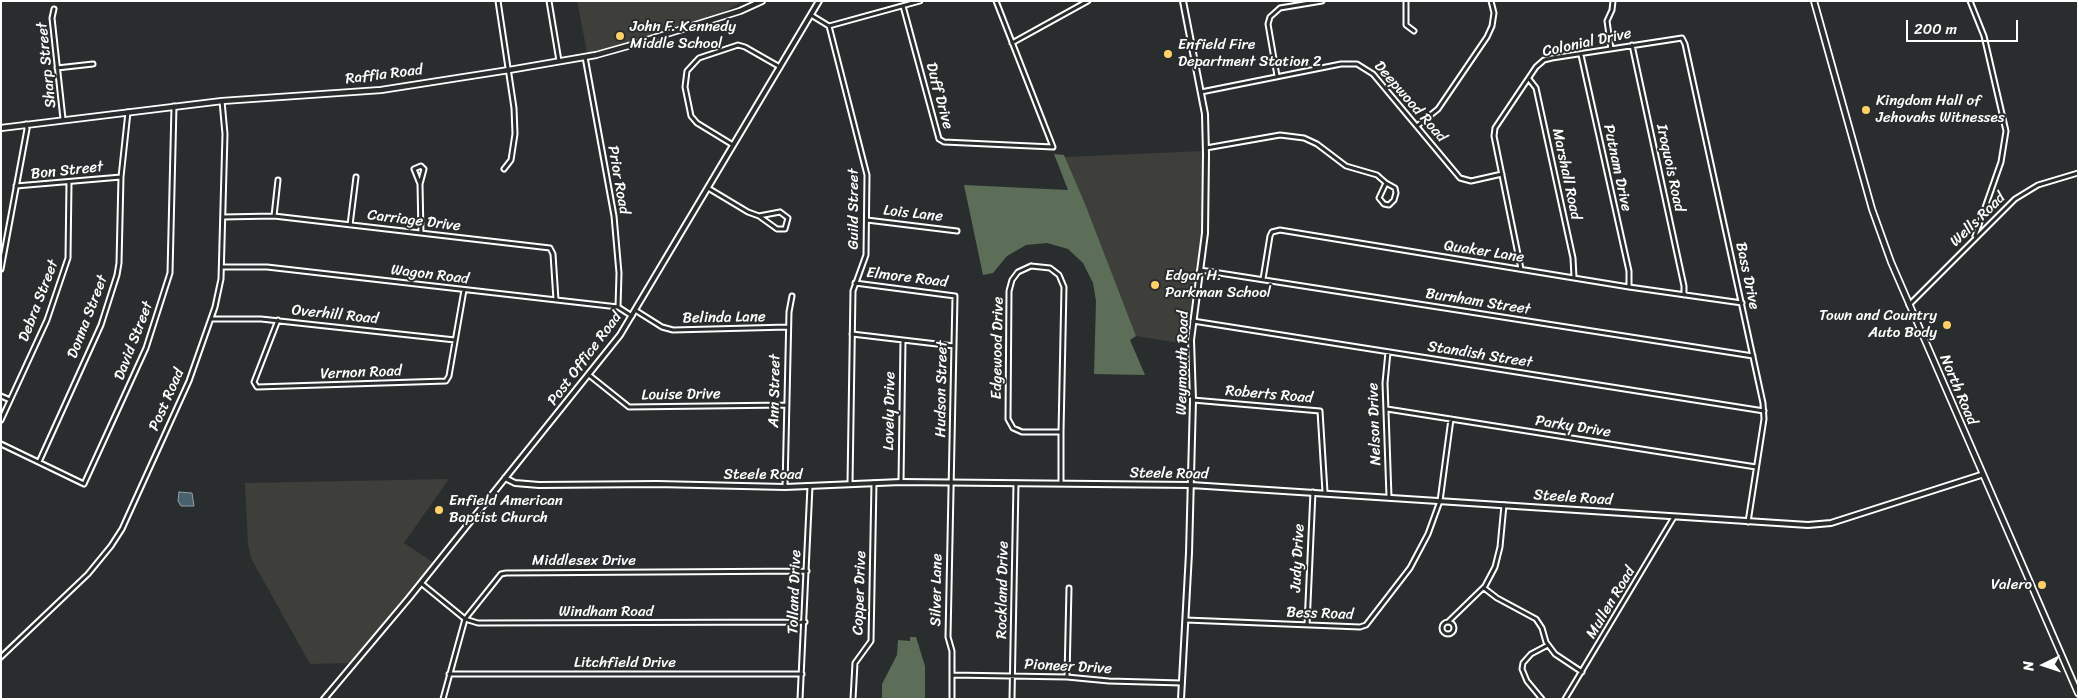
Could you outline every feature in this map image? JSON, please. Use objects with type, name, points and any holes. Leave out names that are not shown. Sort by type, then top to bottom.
[{"type":"main road","name":"Raffia Road","points":[[1,128],[222,101],[381,90],[509,70],[585,57],[659,37],[740,11],[762,1]]},
{"type":"main road","name":"North Road","points":[[1814,1],[1872,209],[1909,306],[1981,475],[2078,693]]},
{"type":"street","points":[[498,1],[514,108],[511,160],[504,169]]},
{"type":"street","points":[[549,1],[559,61]]},
{"type":"street","name":"Post Office Road","points":[[324,699],[421,583],[589,375],[632,316],[819,1]]},
{"type":"street","points":[[811,15],[829,26],[920,1]]},
{"type":"street","points":[[996,1],[1012,43],[1088,1]]},
{"type":"street","name":"Weymouth Road","points":[[1181,699],[1191,485],[1193,321],[1205,233],[1206,148],[1205,114],[1183,1]]},
{"type":"street","points":[[1277,76],[1268,24],[1270,17],[1280,8],[1322,1]]},
{"type":"street","points":[[1406,1],[1406,25],[1414,31]]},
{"type":"street","points":[[1417,126],[1438,108],[1487,37],[1492,26],[1494,13],[1490,1]]},
{"type":"street","points":[[1611,49],[1607,21],[1612,10],[1613,1]]},
{"type":"street","points":[[1970,1],[1984,36],[2006,132],[2001,162],[1976,236]]},
{"type":"street","name":"Duff Drive","points":[[903,6],[939,140],[944,142],[1053,147],[1012,43]]},
{"type":"street","name":"Sharp Street","points":[[54,9],[52,18],[63,119]]},
{"type":"street","name":"Guild Street","points":[[829,26],[866,164],[866,255],[863,268],[853,291],[850,484]]},
{"type":"street","name":"Colonial Drive","points":[[1522,269],[1494,136],[1495,128],[1536,67],[1544,60],[1682,38]]},
{"type":"street","name":"Bass Drive","points":[[1682,38],[1686,44],[1764,411],[1748,522]]},
{"type":"street","points":[[733,145],[697,123],[691,116],[685,87],[687,71],[699,58],[738,45],[746,47],[780,67]]},
{"type":"street","name":"Iroquois Road","points":[[1632,45],[1684,286],[1684,295]]},
{"type":"street","name":"Putnam Drive","points":[[1581,55],[1629,271],[1629,287]]},
{"type":"street","name":"Prior Road","points":[[585,57],[614,216],[619,274],[618,307]]},
{"type":"street","name":"Deepwood Road","points":[[1201,92],[1351,63],[1363,66],[1373,74],[1464,180],[1480,180],[1502,174]]},
{"type":"street","points":[[57,68],[93,64]]},
{"type":"street","name":"Marshall Road","points":[[1529,78],[1536,88],[1573,258],[1574,277]]},
{"type":"street","name":"Post Road","points":[[1,657],[88,574],[111,546],[122,529],[183,397],[219,293],[222,267],[225,134],[222,101]]},
{"type":"street","name":"David Street","points":[[1,444],[84,484],[146,348],[170,273],[174,106]]},
{"type":"street","name":"Donna Street","points":[[39,462],[101,325],[117,275],[119,263],[121,177],[128,112]]},
{"type":"street","points":[[1,269],[27,129],[26,124]]},
{"type":"street","points":[[1206,148],[1280,135],[1304,138],[1316,144],[1346,166],[1376,175],[1395,188],[1396,193],[1393,202],[1386,205],[1379,198],[1386,183]]},
{"type":"street","points":[[420,184],[414,170],[421,166],[424,169],[420,184],[421,233]]},
{"type":"street","name":"Wells Road","points":[[1909,306],[2004,207],[2027,191],[2050,180],[2078,174]]},
{"type":"street","name":"Bon Street","points":[[16,186],[69,183],[121,177]]},
{"type":"street","points":[[350,225],[356,177]]},
{"type":"street","points":[[274,216],[278,180]]},
{"type":"street","name":"Debra Street","points":[[1,420],[47,320],[68,258],[69,183]]},
{"type":"street","points":[[708,188],[748,212],[759,216],[777,229],[786,229],[789,221],[787,216],[780,212],[759,216]]},
{"type":"street","name":"Carriage Drive","points":[[222,216],[274,216],[550,248],[553,254],[556,300]]},
{"type":"street","name":"Lois Lane","points":[[867,220],[957,231]]},
{"type":"street","name":"Quaker Lane","points":[[1263,280],[1270,236],[1272,232],[1280,230],[1629,287],[1742,303]]},
{"type":"street","name":"Edgewood Drive","points":[[1061,483],[1062,432],[1064,287],[1058,275],[1050,268],[1031,266],[1018,272],[1012,280],[1010,291],[1008,419],[1013,428],[1022,432],[1062,432]]},
{"type":"street","name":"Wagon Road","points":[[222,267],[267,267],[618,307],[632,316]]},
{"type":"street","name":"Burnham Street","points":[[1200,270],[1753,356]]},
{"type":"street","name":"Elmore Road","points":[[855,283],[955,296]]},
{"type":"street","name":"Vernon Road","points":[[278,320],[254,382],[257,387],[446,381],[449,376],[464,290]]},
{"type":"street","name":"Ann Street","points":[[785,487],[788,312],[792,296]]},
{"type":"street","name":"Hudson Street","points":[[952,482],[955,296]]},
{"type":"street","name":"Belinda Lane","points":[[635,310],[662,327],[673,330],[788,328]]},
{"type":"street","name":"Overhill Road","points":[[211,318],[278,320],[455,340]]},
{"type":"street","name":"Standish Street","points":[[1193,321],[1764,411]]},
{"type":"street","points":[[852,334],[954,346]]},
{"type":"street","name":"Lovely Drive","points":[[900,482],[903,341]]},
{"type":"street","name":"Nelson Drive","points":[[1388,352],[1385,383],[1389,496]]},
{"type":"street","name":"Louise Drive","points":[[589,375],[623,404],[634,408],[786,405]]},
{"type":"street","points":[[1,396],[10,400]]},
{"type":"street","name":"Roberts Road","points":[[1193,400],[1320,411],[1325,492]]},
{"type":"street","name":"Parky Drive","points":[[1386,409],[1756,467]]},
{"type":"street","points":[[1440,500],[1452,419]]},
{"type":"street","name":"Steele Road","points":[[505,478],[515,484],[524,485],[657,484],[785,487],[900,482],[1016,482],[1191,485],[1389,496],[1808,525],[1831,523],[1981,475]]},
{"type":"street","name":"Silver Lane","points":[[952,482],[950,485],[948,637],[952,651],[952,699]]},
{"type":"street","name":"Rockland Drive","points":[[1012,699],[1016,482]]},
{"type":"street","name":"Copper Drive","points":[[853,699],[855,663],[871,641],[874,483]]},
{"type":"street","name":"Tolland Drive","points":[[800,699],[810,486]]},
{"type":"street","name":"Judy Drive","points":[[1306,625],[1313,492]]},
{"type":"street","name":"Bess Road","points":[[1186,620],[1360,627],[1366,625],[1410,568],[1428,534],[1440,500]]},
{"type":"street","points":[[1448,622],[1484,588],[1498,559],[1504,505]]},
{"type":"street","name":"Mullen Road","points":[[1564,699],[1582,672],[1674,516]]},
{"type":"street","name":"Middlesex Drive","points":[[443,699],[465,619],[502,574],[807,571]]},
{"type":"street","points":[[421,583],[465,619]]},
{"type":"street","points":[[1067,677],[1069,588]]},
{"type":"street","points":[[1484,588],[1497,598],[1536,619],[1540,623],[1548,645],[1555,654],[1582,672]]},
{"type":"street","name":"Windham Road","points":[[465,619],[478,623],[805,622]]},
{"type":"street","points":[[1542,699],[1527,681],[1522,669],[1526,658],[1548,645]]},
{"type":"street","name":"Litchfield Drive","points":[[449,674],[802,674]]},
{"type":"street","name":"Pioneer Drive","points":[[952,675],[1067,677],[1109,681],[1182,683]]},
{"type":"shaded area","name":"John F. Kennedy Middle School","points":[[577,1],[743,1],[720,14],[588,57]]},
{"type":"shaded area","name":"Edgar H. Parkman School","points":[[1203,151],[1201,234],[1186,344],[1136,336],[1065,157]]},
{"type":"shaded area","points":[[449,479],[404,543],[437,565],[353,663],[310,664],[252,560],[248,545],[245,483]]},
{"type":"green space","points":[[1054,154],[1064,155],[1085,204],[1136,336],[1130,340],[1145,375],[1094,374],[1096,301],[1093,283],[1083,263],[1068,249],[1047,243],[1026,245],[1007,256],[993,273],[983,275],[964,185],[1068,190]]},
{"type":"green space","points":[[910,637],[916,637],[925,666],[925,699],[882,698],[882,684],[897,655],[898,640],[910,641]]},
{"type":"water","points":[[179,492],[192,493],[194,506],[181,506],[178,501]]},
{"type":"place","name":"John F. Kennedy Middle School","points":[[620,36]]},
{"type":"place","name":"Enfield Fire Department Station 2","points":[[1168,54]]},
{"type":"place","name":"Kingdom Hall of Jehovahs Witnesses","points":[[1866,110]]},
{"type":"place","name":"Edgar H. Parkman School","points":[[1155,285]]},
{"type":"place","name":"Town and Country Auto Body","points":[[1947,325]]},
{"type":"place","name":"Enfield American Baptist Church","points":[[439,510]]},
{"type":"place","name":"Valero","points":[[2042,585]]}]
